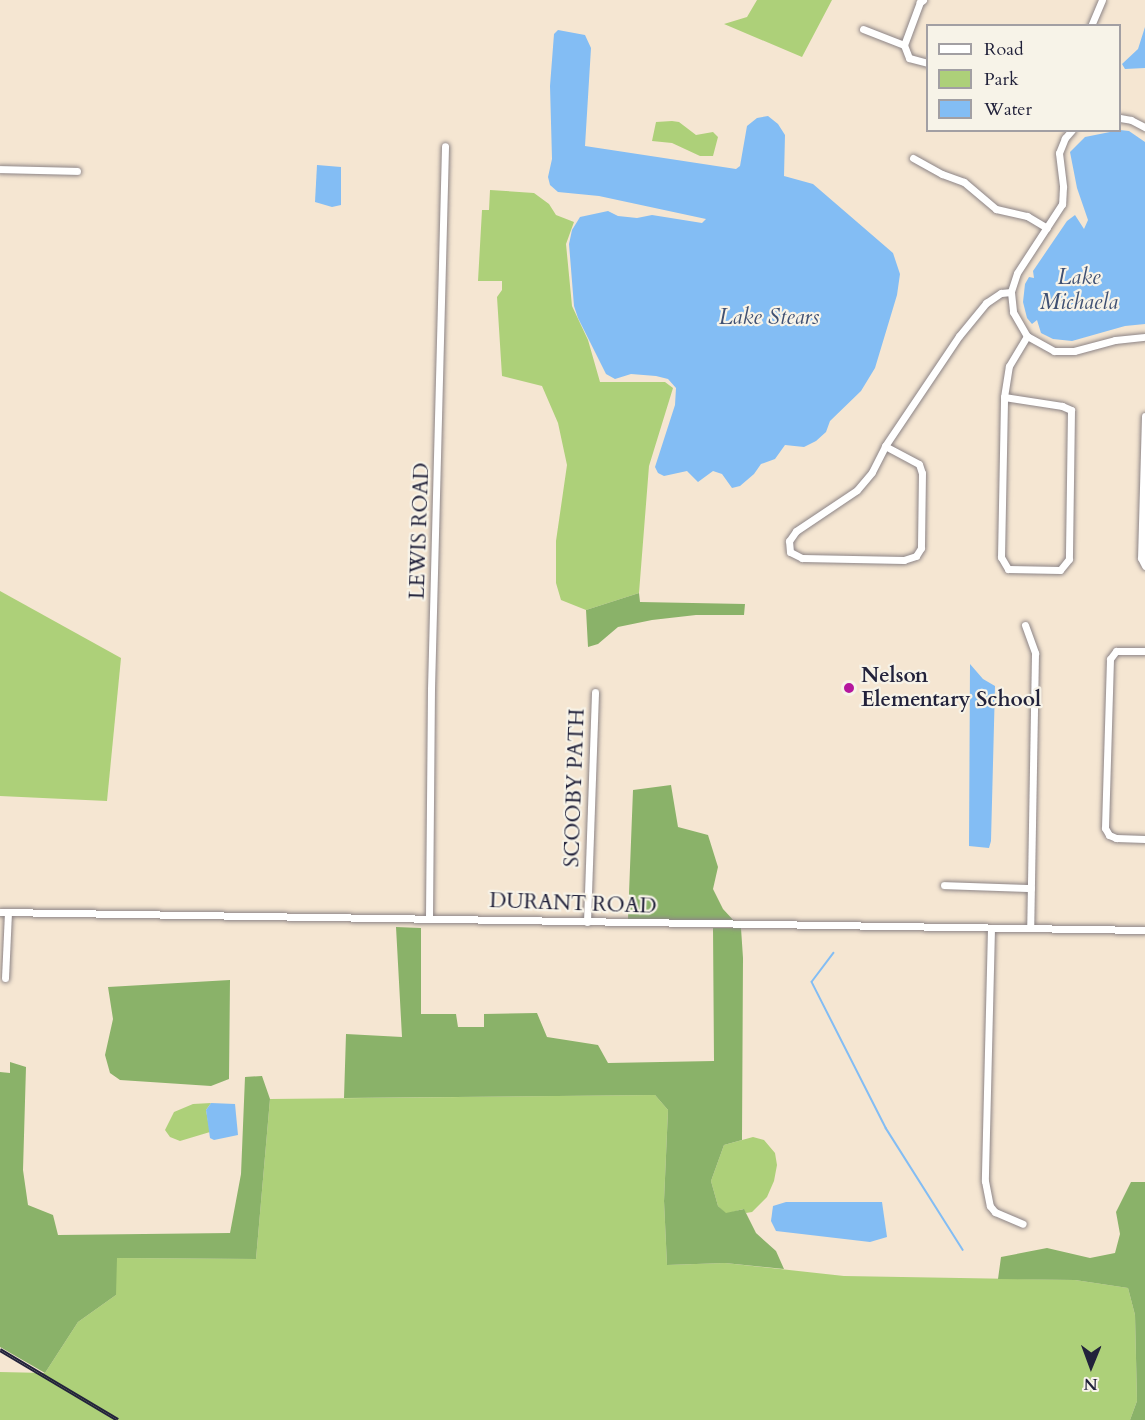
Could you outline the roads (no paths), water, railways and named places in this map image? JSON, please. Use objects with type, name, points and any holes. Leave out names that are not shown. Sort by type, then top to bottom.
[{"type":"street","points":[[923,0],[920,2],[904,45],[909,58],[926,63]]},
{"type":"street","points":[[1092,24],[1102,0]]},
{"type":"street","points":[[863,29],[904,45]]},
{"type":"street","points":[[1121,118],[1131,120],[1145,127]]},
{"type":"street","points":[[1070,132],[1059,153],[1063,187],[1062,204],[1017,273],[1011,291],[1015,317],[1027,336],[1043,347],[1061,352],[1115,340],[1145,337]]},
{"type":"street","name":"LEWIS ROAD","points":[[429,917],[445,146]]},
{"type":"street","points":[[913,158],[942,174],[964,182],[996,208],[1027,216],[1047,228]]},
{"type":"street","points":[[0,169],[77,171]]},
{"type":"street","points":[[885,446],[919,464],[922,473],[921,548],[915,556],[904,560],[802,558],[790,552],[789,541],[796,531],[858,490],[872,472],[885,446],[949,350],[972,319],[986,303],[1001,292],[1011,291]]},
{"type":"street","points":[[1004,396],[1062,406],[1071,411],[1069,559],[1060,570],[1008,568],[1001,557],[1004,396],[1009,366],[1027,336]]},
{"type":"street","points":[[1145,416],[1141,558],[1145,566]]},
{"type":"street","points":[[1025,625],[1035,653],[1030,928]]},
{"type":"street","points":[[1145,651],[1116,651],[1110,659],[1105,828],[1109,835],[1116,838],[1145,839]]},
{"type":"street","name":"SCOOBY PATH","points":[[587,922],[595,692]]},
{"type":"street","points":[[944,885],[1031,888]]},
{"type":"street","points":[[4,913],[5,978]]},
{"type":"street","name":"DURANT ROAD","points":[[4,913],[429,917],[587,922],[1145,930]]},
{"type":"street","points":[[991,928],[985,1181],[990,1206],[995,1212],[1023,1224]]},
{"type":"water","points":[[1145,27],[1145,68],[1125,69],[1122,64],[1138,49]]},
{"type":"water","name":"Lake Stears","points":[[558,30],[585,35],[591,48],[585,146],[736,169],[740,166],[747,126],[757,118],[768,116],[778,124],[785,135],[784,176],[813,184],[893,253],[900,274],[897,295],[875,368],[861,391],[830,421],[826,432],[816,441],[804,447],[785,445],[775,459],[761,464],[754,474],[740,486],[732,488],[722,474],[713,471],[698,482],[687,471],[664,476],[658,473],[655,467],[675,405],[676,388],[668,379],[656,376],[631,374],[615,379],[606,374],[578,318],[574,306],[569,244],[572,230],[580,217],[608,211],[618,216],[637,218],[652,215],[702,223],[706,219],[599,196],[558,192],[550,185],[548,177],[552,159],[550,86],[554,34]]},
{"type":"water","name":"Lake Michaela","points":[[1121,130],[1129,131],[1145,142],[1145,324],[1125,326],[1072,341],[1053,339],[1041,333],[1037,320],[1032,324],[1027,318],[1023,302],[1025,284],[1029,277],[1034,278],[1033,271],[1067,221],[1075,215],[1084,229],[1088,220],[1077,188],[1070,152],[1085,137],[1121,132]]},
{"type":"water","points":[[317,165],[341,167],[341,205],[332,207],[315,202]]},
{"type":"water","points":[[970,664],[983,679],[995,686],[989,848],[969,846]]},
{"type":"water","points":[[211,1103],[235,1104],[238,1135],[214,1140],[210,1138],[206,1110]]},
{"type":"water","points":[[786,1202],[882,1202],[887,1237],[870,1242],[776,1231],[771,1221],[773,1206]]},
{"type":"waterway","points":[[834,953],[812,982],[886,1128],[963,1250]]},
{"type":"railway","points":[[0,1350],[118,1420]]},
{"type":"place","name":"Nelson Elementary School","points":[[849,688]]}]
